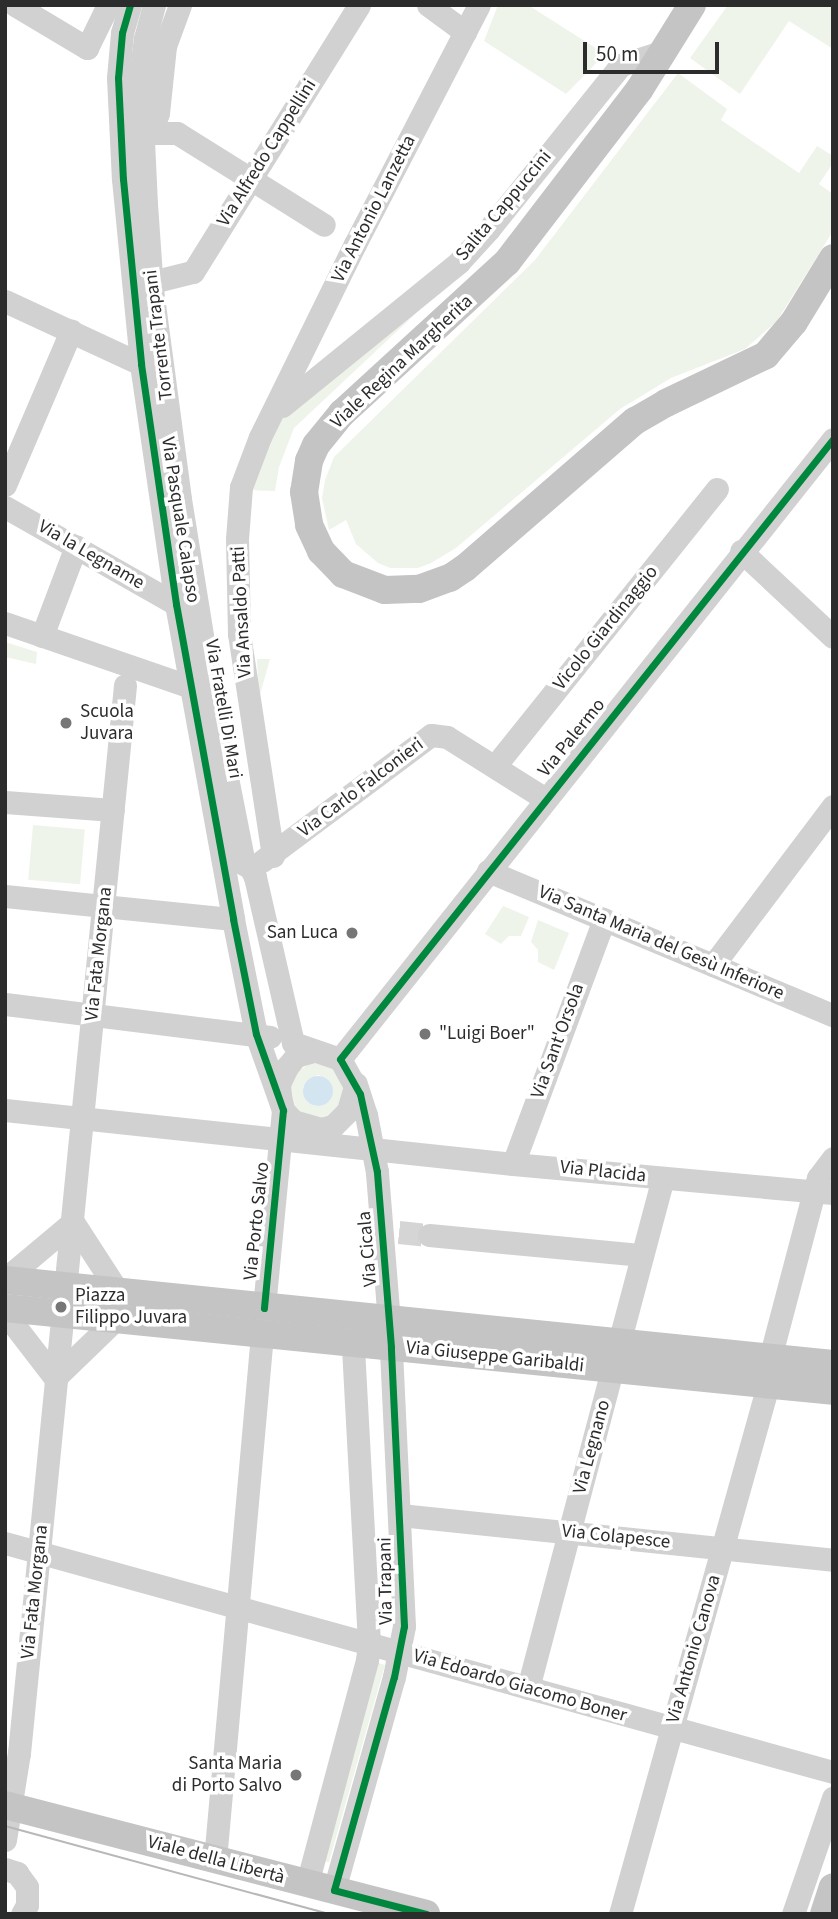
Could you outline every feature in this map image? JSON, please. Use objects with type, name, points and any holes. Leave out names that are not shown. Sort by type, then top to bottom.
[{"type":"main road","name":"Viale Regina Margherita","points":[[692,5],[639,90],[507,262],[342,413],[316,445],[309,461],[304,492],[309,525],[321,551],[343,574],[385,590],[419,589],[450,578],[635,421],[666,403],[766,355],[794,322],[833,258]]},
{"type":"main road","points":[[5,1279],[65,1287],[117,1307]]},
{"type":"main road","name":"Via Giuseppe Garibaldi","points":[[117,1307],[769,1371],[833,1391]]},
{"type":"main road","points":[[5,1310],[62,1314],[117,1307]]},
{"type":"main road","name":"Via Giuseppe Garibaldi","points":[[263,1321],[353,1343],[390,1333]]},
{"type":"main road","name":"Via Giuseppe Garibaldi","points":[[769,1371],[833,1364]]},
{"type":"main road","name":"Viale della Libertà","points":[[9,1806],[426,1914]]},
{"type":"main road","points":[[824,1914],[833,1887]]},
{"type":"street","points":[[15,5],[87,48],[108,5]]},
{"type":"street","name":"Via Pasquale Calapso","points":[[130,5],[122,33],[118,78],[124,191],[141,364],[176,604],[233,919],[256,1034],[283,1110]]},
{"type":"street","name":"Torrente Trapani","points":[[154,5],[145,38],[140,77],[153,300],[180,499],[214,710],[244,864],[250,867]]},
{"type":"street","name":"Via Fratelli Di Mari","points":[[164,5],[156,29],[149,73],[150,132],[160,280],[199,569],[252,860],[248,878],[295,1044],[279,1084]]},
{"type":"street","points":[[180,5],[165,46],[158,113],[150,132],[177,133],[253,178],[324,225]]},
{"type":"street","name":"Via Alfredo Cappellini","points":[[160,280],[193,272],[359,5]]},
{"type":"street","points":[[428,5],[465,32]]},
{"type":"street","name":"Via Antonio Lanzetta","points":[[272,415],[355,244],[479,5]]},
{"type":"street","name":"Salita Cappuccini","points":[[272,415],[459,262],[489,229],[621,65],[664,51]]},
{"type":"street","points":[[5,301],[141,364]]},
{"type":"street","points":[[5,485],[71,331]]},
{"type":"street","name":"Via Ansaldo Patti","points":[[272,415],[241,487],[237,550],[241,661],[273,856]]},
{"type":"street","name":"Via Palermo","points":[[346,1069],[488,871],[544,798],[833,439]]},
{"type":"street","name":"Vicolo Giardinaggio","points":[[495,766],[717,489]]},
{"type":"street","name":"Via la Legname","points":[[5,507],[176,604]]},
{"type":"street","points":[[42,636],[76,546]]},
{"type":"street","points":[[741,551],[833,637]]},
{"type":"street","points":[[5,623],[191,687]]},
{"type":"street","name":"Via Fata Morgana","points":[[5,1840],[39,1552],[125,685]]},
{"type":"street","name":"Via Carlo Falconieri","points":[[250,867],[273,856],[431,735],[447,737],[544,798]]},
{"type":"street","points":[[5,802],[113,810]]},
{"type":"street","points":[[713,965],[833,806]]},
{"type":"street","name":"Via Santa Maria del Gesù Inferiore","points":[[488,871],[833,1015]]},
{"type":"street","points":[[5,896],[233,919]]},
{"type":"street","name":"Via Sant'Orsola","points":[[513,1164],[604,919]]},
{"type":"street","points":[[5,1004],[256,1034],[295,1044],[346,1069],[354,1099],[348,1111],[333,1126],[281,1138],[5,1110]]},
{"type":"street","points":[[295,1044],[296,1056],[286,1067],[279,1084],[283,1110],[297,1124],[320,1129]]},
{"type":"street","name":"Via Cicala","points":[[346,1069],[360,1094],[390,1231],[390,1333]]},
{"type":"street","name":"Via Porto Salvo","points":[[215,1860],[236,1605],[283,1110]]},
{"type":"street","name":"Via Placida","points":[[281,1138],[513,1164],[823,1192]]},
{"type":"street","name":"Via Antonio Canova","points":[[620,1914],[769,1371],[823,1192],[818,1178],[833,1158]]},
{"type":"street","name":"Via Legnano","points":[[528,1688],[663,1178]]},
{"type":"street","points":[[5,1279],[73,1222],[117,1307],[55,1378],[5,1310]]},
{"type":"street","points":[[429,1235],[642,1255]]},
{"type":"street","name":"Via Trapani","points":[[334,1890],[400,1652],[404,1626],[390,1333]]},
{"type":"street","name":"Via Trapani","points":[[307,1884],[368,1660],[353,1343]]},
{"type":"street","name":"Via Colapesce","points":[[400,1515],[833,1560]]},
{"type":"street","name":"Via Edoardo Giacomo Boner","points":[[5,1543],[833,1772]]},
{"type":"street","points":[[793,1914],[833,1798]]},
{"type":"street","points":[[5,1869],[17,1873],[27,1887],[27,1905],[22,1914]]},
{"type":"shaded area","points":[[498,5],[528,5],[605,54],[566,94],[484,41]]},
{"type":"shaded area","points":[[728,5],[833,5],[833,49],[789,21],[740,94],[690,58]]},
{"type":"shaded area","points":[[678,73],[727,109],[721,120],[799,173],[817,146],[833,156],[833,163],[819,184],[833,194],[833,231],[777,321],[745,349],[671,378],[620,409],[456,548],[431,563],[418,568],[390,568],[378,563],[356,544],[346,520],[329,530],[322,498],[325,480],[334,457],[535,260]]},
{"type":"shaded area","points":[[442,289],[294,428],[279,467],[275,491],[251,490],[258,463],[281,419],[306,393]]},
{"type":"shaded area","points":[[5,642],[37,652],[36,664],[5,657]]},
{"type":"shaded area","points":[[257,659],[270,659],[259,698]]},
{"type":"shaded area","points":[[33,825],[85,830],[80,884],[28,880]]},
{"type":"shaded area","points":[[503,906],[529,917],[521,936],[509,936],[501,944],[485,934]]},
{"type":"shaded area","points":[[538,920],[569,933],[554,970],[538,962],[538,950],[531,942]]},
{"type":"shaded area","points":[[311,1063],[328,1064],[345,1081],[336,1113],[321,1119],[304,1116],[293,1104],[290,1087],[296,1072]],"holes":[[[318,1075],[327,1079],[329,1101],[315,1106],[307,1101],[303,1087],[309,1079]]]},
{"type":"shaded area","points":[[378,1663],[385,1665],[329,1862],[323,1861]]},
{"type":"water","points":[[318,1076],[329,1080],[333,1091],[329,1102],[318,1106],[307,1102],[303,1091],[307,1080]]},
{"type":"tunnel","points":[[399,1232],[429,1235]]},
{"type":"tram line","points":[[5,1826],[328,1914]]},
{"type":"cycle path","points":[[130,5],[122,33],[118,78],[123,179],[141,364],[176,604],[233,919],[256,1034],[283,1110],[264,1308]]},
{"type":"cycle path","points":[[426,1914],[334,1890],[394,1677],[404,1626],[391,1347],[377,1172],[360,1094],[340,1059],[833,439]]},
{"type":"place","name":"Scuola Juvara","points":[[66,723]]},
{"type":"place","name":"San Luca","points":[[352,933]]},
{"type":"place","name":"\"Luigi Boer\"","points":[[425,1034]]},
{"type":"place","name":"Piazza Filippo Juvara","points":[[61,1307]]},
{"type":"place","name":"Santa Maria di Porto Salvo","points":[[296,1775]]}]
